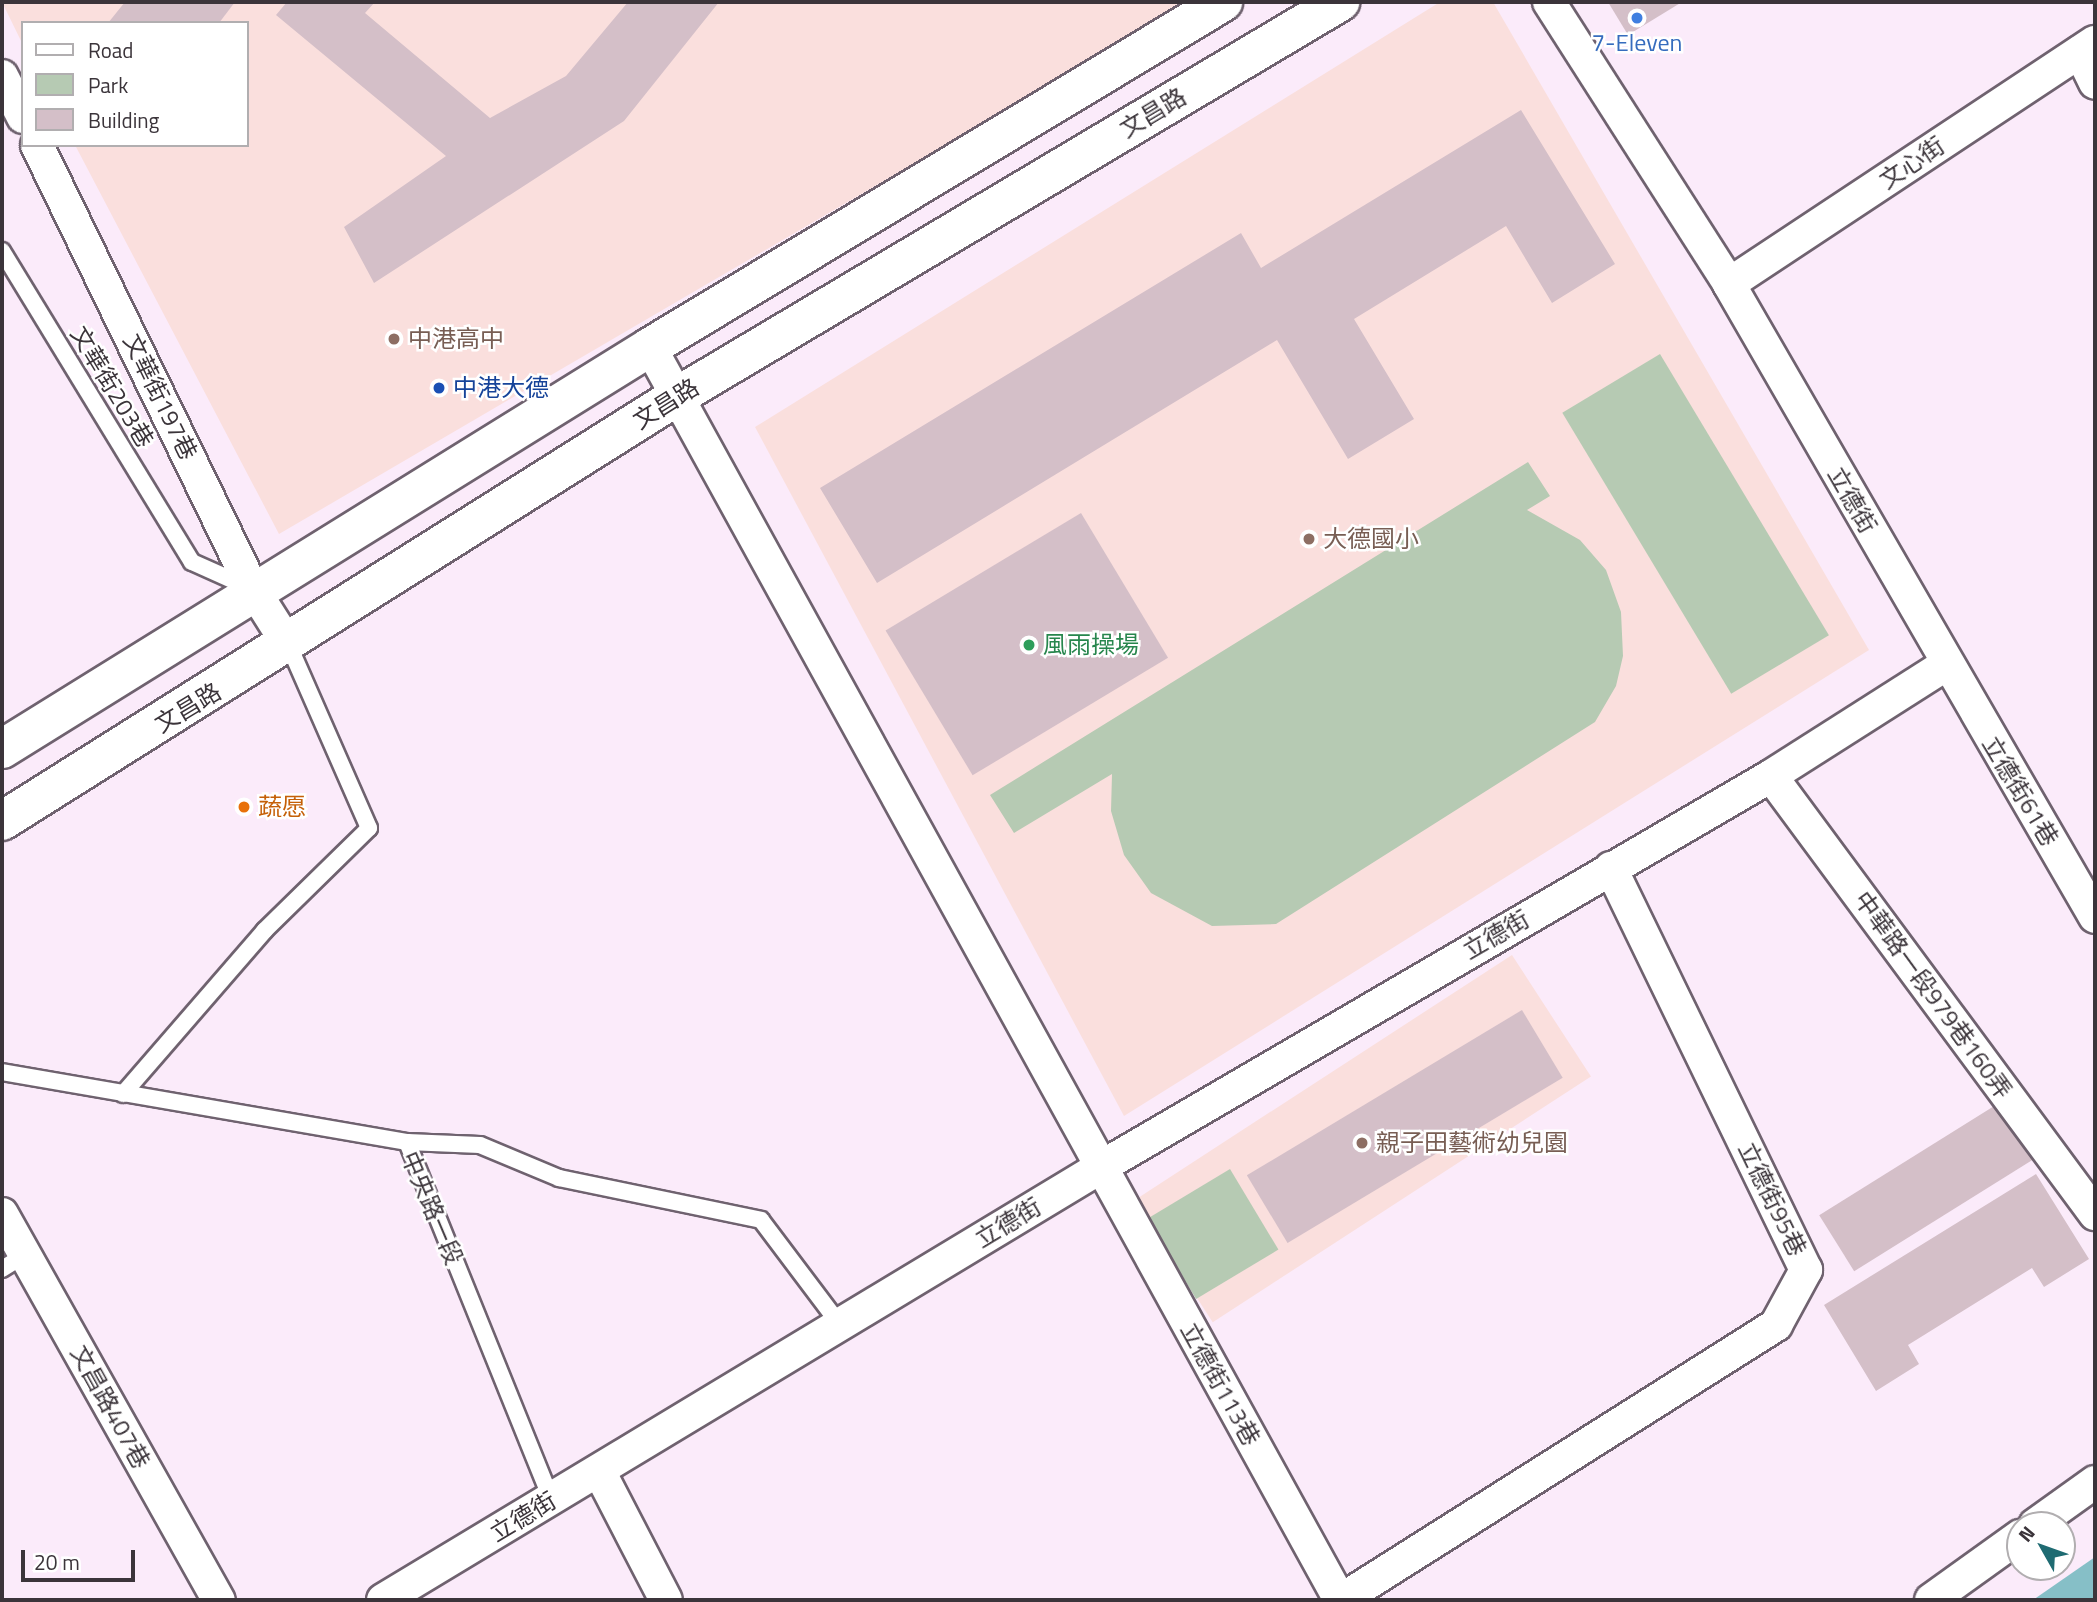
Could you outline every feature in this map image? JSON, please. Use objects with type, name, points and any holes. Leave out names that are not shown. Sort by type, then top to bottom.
[{"type":"street","points":[[2,749],[253,589],[650,346],[1223,2]]},
{"type":"street","name":"文昌路","points":[[2,821],[289,646],[676,397],[1340,2]]},
{"type":"street","name":"立德街","points":[[383,1600],[1101,1167],[1771,776],[1945,665],[1729,284],[1549,2]]},
{"type":"street","points":[[2088,47],[2095,83]]},
{"type":"street","name":"文心街","points":[[1729,284],[2088,47]]},
{"type":"street","points":[[2,76],[21,113]]},
{"type":"street","name":"文華街197巷","points":[[38,147],[253,589],[289,646]]},
{"type":"street","name":"立德街113巷","points":[[650,346],[1340,1600],[1477,1511]]},
{"type":"street","name":"立德街61巷","points":[[1945,665],[2095,917]]},
{"type":"street","name":"中華路一段979巷160弄","points":[[1771,776],[2095,1214]]},
{"type":"street","name":"立德街95巷","points":[[1477,1511],[1776,1325],[1807,1270],[1611,868]]},
{"type":"street","name":"文昌路407巷","points":[[2,1214],[13,1262],[219,1600]]},
{"type":"street","points":[[599,1471],[666,1600]]},
{"type":"street","points":[[2055,1511],[2095,1482]]},
{"type":"street","points":[[1931,1600],[2006,1546]]},
{"type":"lane","name":"文華街203巷","points":[[2,251],[192,562],[253,589]]},
{"type":"lane","points":[[123,1094],[264,931],[369,828],[289,646]]},
{"type":"lane","name":"中央路一段","points":[[2,1072],[407,1142],[552,1500]]},
{"type":"lane","points":[[407,1142],[480,1145],[559,1178],[761,1220],[840,1325]]},
{"type":"shaded area","name":"中港高中","points":[[2,2],[1190,2],[279,534],[76,147],[248,147],[248,21],[21,21],[21,41]]},
{"type":"shaded area","name":"大德國小","points":[[1440,2],[1493,2],[1869,650],[1124,1116],[755,427]]},
{"type":"shaded area","name":"親子田藝術幼兒園","points":[[1512,955],[1591,1077],[1213,1322],[1134,1201]]},
{"type":"green space","points":[[1660,354],[1829,635],[1731,694],[1562,413]]},
{"type":"green space","points":[[1528,462],[1550,496],[1527,510],[1580,540],[1606,570],[1621,612],[1623,656],[1616,686],[1595,722],[1276,924],[1212,926],[1151,893],[1124,855],[1111,811],[1112,774],[1014,833],[990,795]]},
{"type":"green space","points":[[1230,1169],[1278,1250],[1196,1299],[1148,1218]]},
{"type":"water","points":[[2095,1557],[2095,1600],[2033,1600],[2060,1581],[2076,1581],[2076,1570]]},
{"type":"building","points":[[125,2],[235,2],[221,21],[110,21]]},
{"type":"building","points":[[287,2],[375,2],[365,13],[490,118],[566,76],[628,2],[719,2],[624,121],[374,283],[344,227],[446,156],[276,15]]},
{"type":"building","name":"7-Eleven","points":[[1608,2],[1682,2],[1628,35]]},
{"type":"building","points":[[1521,110],[1615,264],[1552,303],[1506,226],[1354,319],[1414,419],[1348,459],[1277,340],[877,583],[820,488],[1241,233],[1261,268]]},
{"type":"building","name":"風雨操場","points":[[1081,513],[1168,658],[973,775],[886,630]]},
{"type":"building","points":[[1522,1010],[1563,1078],[1288,1243],[1247,1175]]},
{"type":"building","points":[[1999,1103],[2034,1159],[1854,1271],[1819,1215]]},
{"type":"building","points":[[2036,1174],[2089,1259],[2044,1287],[2032,1268],[1908,1345],[1919,1364],[1876,1391],[1824,1305]]},
{"type":"place","name":"7-Eleven","points":[[1637,18]]},
{"type":"place","name":"中港高中","points":[[394,339]]},
{"type":"place","name":"中港大德","points":[[439,388]]},
{"type":"place","name":"大德國小","points":[[1309,539]]},
{"type":"place","name":"風雨操場","points":[[1029,645]]},
{"type":"place","name":"蔬愿","points":[[244,807]]},
{"type":"place","name":"親子田藝術幼兒園","points":[[1362,1143]]}]
